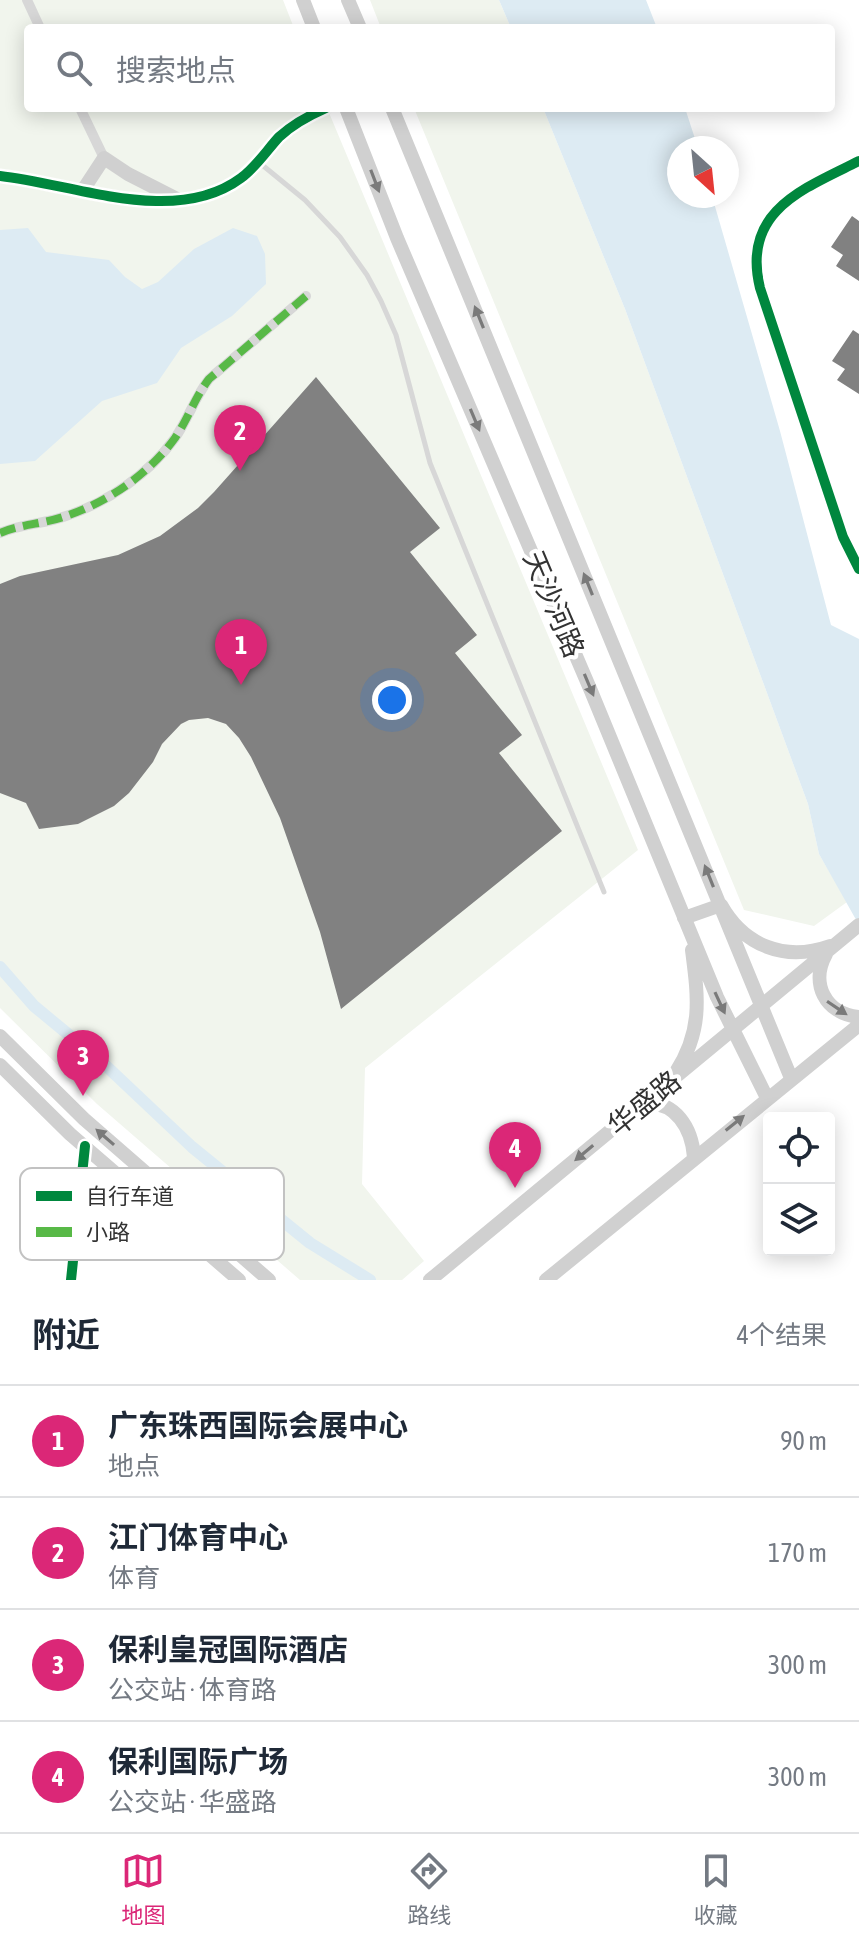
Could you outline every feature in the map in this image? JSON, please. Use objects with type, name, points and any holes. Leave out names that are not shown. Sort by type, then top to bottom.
[{"type":"main road","points":[[303,0],[312,24]]},
{"type":"main road","points":[[348,0],[358,24]]},
{"type":"main road","points":[[0,176],[152,202],[181,201],[211,194],[241,178],[282,134],[319,112]]},
{"type":"main road","name":"天沙河路","points":[[348,112],[397,238],[687,924],[733,1030],[767,1098]]},
{"type":"main road","name":"天沙河路","points":[[394,112],[791,1078]]},
{"type":"main road","points":[[83,190],[104,158],[181,201]]},
{"type":"main road","points":[[668,1083],[686,1055],[696,1024],[698,991],[687,924],[721,905],[738,930],[763,947],[793,953],[809,952],[838,943]]},
{"type":"main road","name":"华盛路","points":[[430,1280],[859,925]]},
{"type":"main road","points":[[838,943],[827,952],[820,965],[818,980],[821,994],[830,1006],[842,1014],[859,1017]]},
{"type":"main road","points":[[546,1280],[859,1025]]},
{"type":"main road","points":[[0,1036],[84,1119],[140,1168]]},
{"type":"main road","points":[[0,1065],[110,1168]]},
{"type":"main road","points":[[643,1104],[660,1105],[683,1121],[692,1138],[694,1157]]},
{"type":"main road","points":[[216,1260],[239,1280]]},
{"type":"main road","points":[[246,1260],[269,1280]]},
{"type":"street","points":[[27,0],[38,24]]},
{"type":"street","points":[[82,112],[104,158]]},
{"type":"street","points":[[859,161],[783,203],[763,231],[756,265],[760,288],[838,523],[859,569]]},
{"type":"street","points":[[3,531],[65,517],[87,508],[136,478],[176,436],[209,379],[306,296]]},
{"type":"street","points":[[83,1168],[85,1146]]},
{"type":"street","points":[[71,1280],[73,1260]]},
{"type":"lane","points":[[257,161],[305,200],[340,237],[381,301],[396,335],[430,463],[604,892]]},
{"type":"shaded area","points":[[0,0],[283,0],[292,24],[24,24],[24,112],[329,112],[638,850],[365,1068],[362,1184],[424,1261],[402,1280],[300,1280],[277,1260],[284,1260],[284,1168],[171,1168],[97,1104],[0,1008]]},
{"type":"shaded area","points":[[370,0],[499,0],[509,24],[379,24]]},
{"type":"shaded area","points":[[499,0],[646,0],[655,24],[509,24]]},
{"type":"shaded area","points":[[416,112],[545,112],[625,309],[808,804],[819,854],[847,902],[814,926],[744,910]]},
{"type":"shaded area","points":[[545,112],[686,112],[694,136],[667,136],[667,208],[715,208],[780,431],[831,625],[859,639],[859,925],[819,854],[808,804],[625,309]]},
{"type":"shaded area","points":[[28,228],[46,252],[109,260],[142,289],[158,282],[194,249],[233,228],[257,236],[265,254],[266,284],[232,316],[181,348],[157,383],[102,401],[35,461],[0,464],[0,230]]},
{"type":"building","points":[[852,216],[859,221],[859,281],[836,266],[843,255],[831,247]]},
{"type":"building","points":[[853,330],[859,334],[859,394],[837,380],[845,369],[832,361]]},
{"type":"building","points":[[316,377],[440,528],[410,552],[477,635],[455,653],[522,735],[499,753],[562,831],[341,1009],[320,932],[280,818],[251,757],[226,724],[208,718],[181,724],[162,744],[153,762],[129,793],[114,806],[78,824],[39,829],[26,803],[0,793],[0,584],[20,576],[118,555],[160,536],[214,492]]},
{"type":"waterway","points":[[0,967],[34,1006],[103,1063],[218,1168]]},
{"type":"waterway","points":[[284,1222],[310,1243],[370,1280]]},
{"type":"marked path","points":[[0,533],[82,510],[112,495],[140,475],[175,438],[209,379],[306,296]]},
{"type":"cycle path","points":[[0,176],[124,198],[155,201],[186,199],[215,192],[241,178],[279,137],[318,112]]},
{"type":"cycle path","points":[[859,161],[817,182],[781,206],[768,221],[760,240],[757,262],[760,288],[843,537],[859,569]]},
{"type":"cycle path","points":[[83,1168],[85,1146]]},
{"type":"cycle path","points":[[71,1280],[73,1260]]},
{"type":"place","name":"江门体育中心","points":[[240,471]]},
{"type":"place","name":"广东珠西国际会展中心","points":[[241,685]]},
{"type":"place","name":"保利皇冠国际酒店","points":[[83,1096]]},
{"type":"place","name":"保利国际广场","points":[[515,1188]]}]
